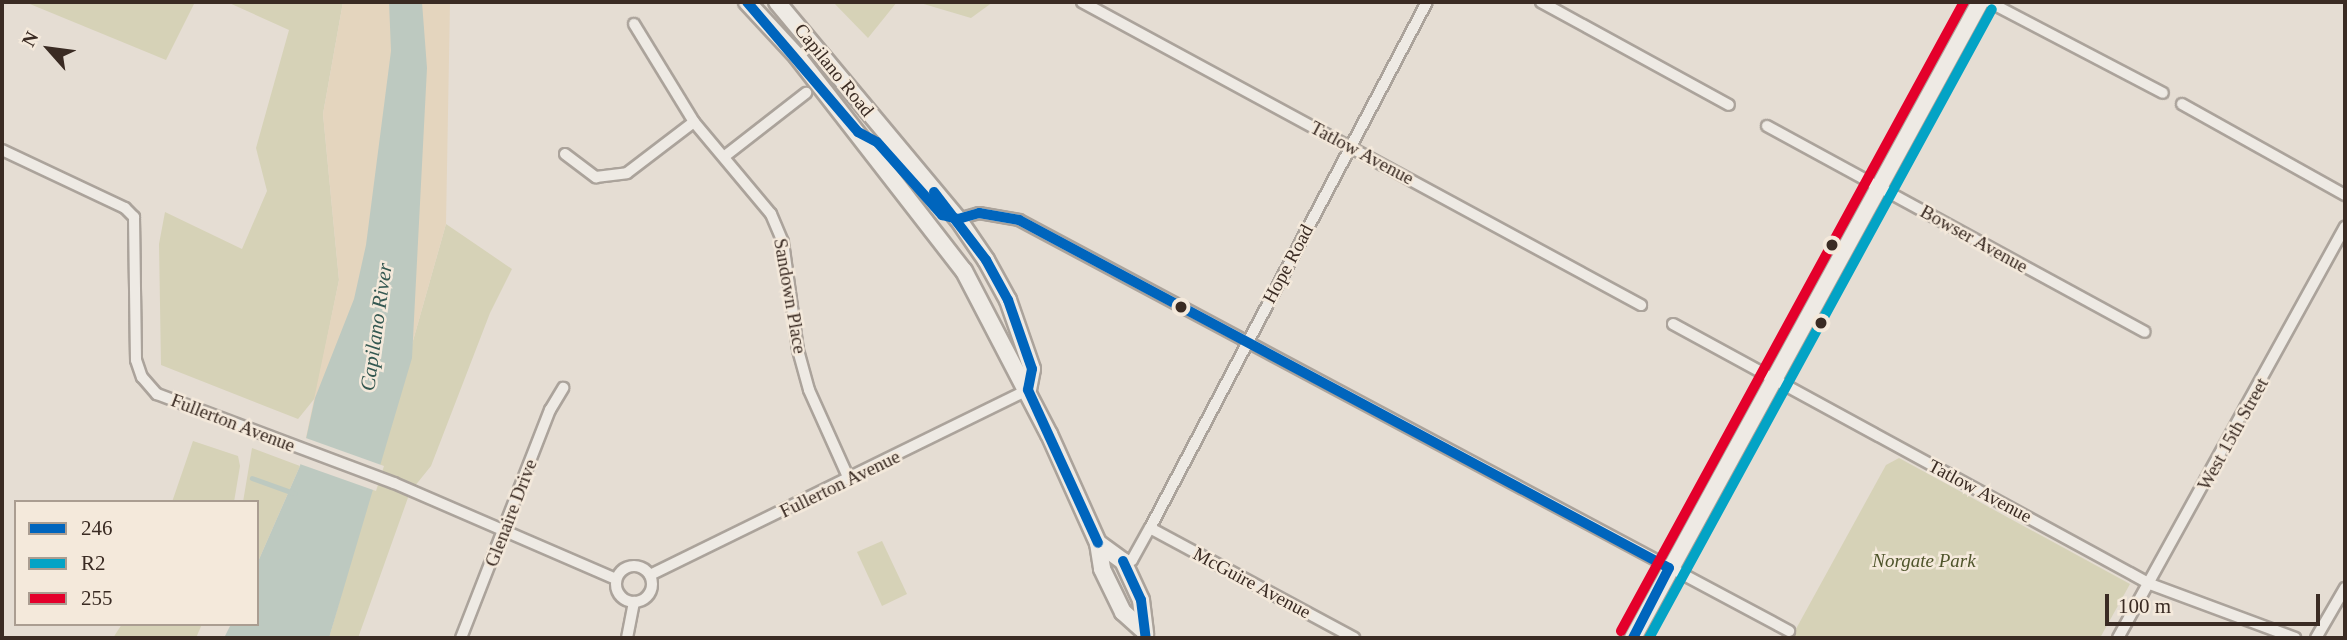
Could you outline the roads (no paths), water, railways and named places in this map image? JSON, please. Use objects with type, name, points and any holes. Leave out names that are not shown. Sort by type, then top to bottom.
[{"type":"main road","name":"Capilano Road","points":[[747,2],[858,132],[964,271],[1016,377],[1028,390],[1098,542],[1102,569],[1123,612],[1144,634]]},
{"type":"main road","name":"Capilano Road","points":[[777,2],[958,219],[1008,300],[1032,369],[1028,390]]},
{"type":"main road","points":[[1633,638],[1980,2]]},
{"type":"main road","points":[[858,132],[877,142],[942,215],[958,219]]},
{"type":"main road","points":[[1098,542],[1123,561]]},
{"type":"main road","name":"Capilano Road","points":[[1123,561],[1141,600],[1144,634]]},
{"type":"street","name":"Tatlow Avenue","points":[[1082,2],[1641,305]]},
{"type":"street","name":"Hope Road","points":[[1123,561],[1132,560],[1150,528],[1426,2]]},
{"type":"street","points":[[1541,2],[1729,105]]},
{"type":"street","points":[[1989,2],[2163,93]]},
{"type":"street","name":"Sandown Place","points":[[634,24],[694,122],[771,214],[783,242],[798,350],[809,390],[849,479]]},
{"type":"street","points":[[725,156],[806,93]]},
{"type":"street","points":[[2182,104],[2345,195]]},
{"type":"street","points":[[565,154],[596,177],[626,173],[694,122]]},
{"type":"street","name":"Bowser Avenue","points":[[1767,126],[2145,332]]},
{"type":"street","name":"Fullerton Avenue","points":[[2,150],[125,208],[134,217],[138,370],[158,394],[394,483],[616,579]]},
{"type":"street","points":[[958,219],[979,213],[1019,220],[1788,631]]},
{"type":"street","name":"West 15th Street","points":[[2118,638],[2345,228]]},
{"type":"street","name":"Tatlow Avenue","points":[[1673,324],[2150,584],[2295,638]]},
{"type":"street","name":"Glenaire Drive","points":[[461,638],[550,410],[563,388]]},
{"type":"street","name":"Fullerton Avenue","points":[[650,575],[1028,390]]},
{"type":"street","name":"McGuire Avenue","points":[[1150,528],[1354,638]]},
{"type":"street","points":[[627,638],[634,602],[651,590],[650,575],[634,565],[623,569],[616,579],[620,595],[634,602]]},
{"type":"street","points":[[2316,638],[2345,588]]},
{"type":"water","name":"Capilano River","points":[[389,2],[422,2],[427,68],[412,358],[329,638],[224,638],[230,626],[259,626],[259,559],[300,466],[315,398],[354,299],[366,245],[391,51]]},
{"type":"waterway","points":[[252,478],[294,493]]},
{"type":"park label","name":"Norgate Park","points":[[1924,561]]}]
